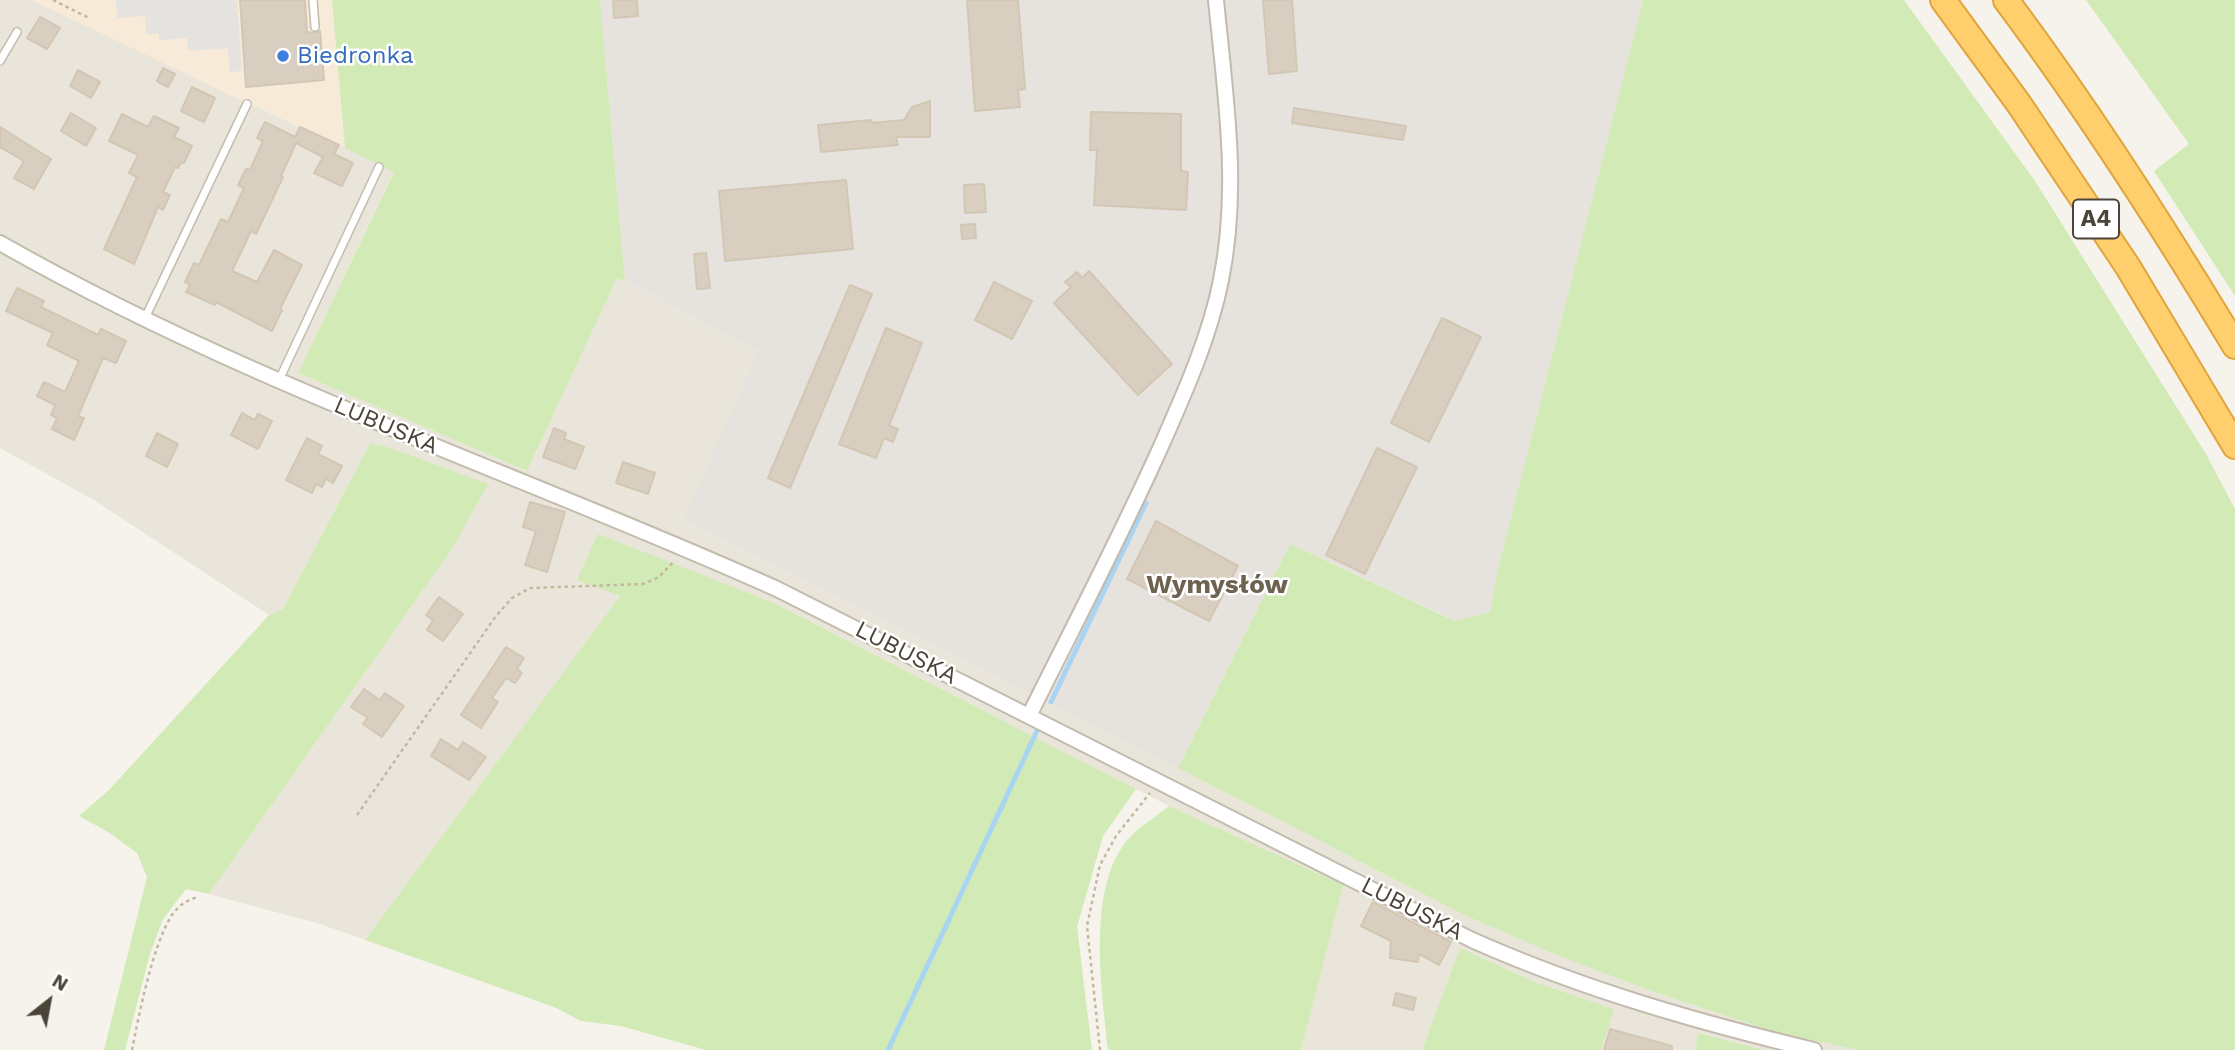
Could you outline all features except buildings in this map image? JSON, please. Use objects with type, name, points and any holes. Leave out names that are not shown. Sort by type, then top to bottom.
[{"type":"highway","name":"A4","points":[[1943,0],[2019,104],[2128,267],[2235,446]]},
{"type":"highway","name":"A4","points":[[2006,0],[2121,166],[2235,346]]},
{"type":"street","points":[[1030,716],[1140,493],[1176,412],[1201,348],[1221,281],[1232,183],[1216,0]]},
{"type":"street","name":"LUBUSKA","points":[[0,243],[145,318],[279,380],[450,454],[685,548],[777,589],[1472,940],[1565,979],[1657,1008],[1814,1050]]},
{"type":"lane","points":[[313,0],[315,27]]},
{"type":"lane","points":[[0,61],[17,32]]},
{"type":"lane","points":[[145,318],[247,104]]},
{"type":"lane","points":[[279,380],[379,167]]},
{"type":"path","points":[[53,0],[89,18]]},
{"type":"path","points":[[357,816],[496,616],[512,598],[530,588],[643,584],[659,577],[685,548]]},
{"type":"path","points":[[1100,1050],[1087,926],[1100,865],[1116,836],[1159,782]]},
{"type":"path","points":[[132,1050],[139,1013],[161,937],[173,914],[186,900],[198,897]]},
{"type":"shaded area","points":[[0,0],[32,0],[394,171],[298,373],[527,471],[617,277],[758,351],[685,521],[1466,916],[1554,954],[1651,991],[1772,1031],[1857,1050],[1764,1050],[1700,1033],[1695,1050],[1601,1050],[1613,1009],[1537,983],[1460,948],[1422,1050],[1301,1050],[1342,885],[1169,806],[774,603],[621,595],[365,940],[320,924],[209,894],[452,549],[487,484],[388,447],[370,443],[283,609],[269,615],[94,500],[0,448]]},
{"type":"shaded area","points":[[32,0],[332,0],[345,148],[230,95]]},
{"type":"shaded area","points":[[116,0],[237,0],[242,71],[230,72],[228,48],[188,51],[187,38],[159,40],[159,34],[146,34],[145,16],[117,18]]},
{"type":"shaded area","points":[[600,0],[1643,0],[1497,572],[1490,612],[1456,621],[1290,544],[1178,768],[684,520],[758,351],[625,281]]},
{"type":"green space","points":[[332,0],[600,0],[625,281],[617,278],[527,471],[298,373],[394,172],[345,148]]},
{"type":"green space","points":[[1643,0],[1904,0],[2035,181],[2206,454],[2235,509],[2235,1050],[1857,1050],[1772,1031],[1651,991],[1554,954],[1466,916],[1178,768],[1290,544],[1455,621],[1490,612],[1497,572]]},
{"type":"green space","points":[[2086,0],[2235,0],[2235,296],[2154,171],[2189,144]]},
{"type":"green space","points":[[370,443],[388,447],[488,484],[452,549],[209,894],[186,889],[163,919],[150,954],[125,1050],[104,1050],[147,877],[137,853],[108,832],[79,816],[109,790],[269,615],[283,609]]},
{"type":"green space","points":[[598,534],[774,603],[1136,789],[1103,836],[1077,927],[1092,1050],[706,1050],[621,1026],[581,1021],[554,1007],[365,940],[620,596],[577,580]]},
{"type":"green space","points":[[1169,806],[1343,885],[1301,1050],[1108,1050],[1100,939],[1107,881],[1117,856],[1131,836]]},
{"type":"green space","points":[[1460,948],[1537,983],[1614,1009],[1601,1050],[1422,1050]]},
{"type":"green space","points":[[1699,1033],[1764,1050],[1695,1050]]},
{"type":"waterway","points":[[1051,702],[1146,503]]},
{"type":"waterway","points":[[888,1050],[1037,731]]},
{"type":"place","name":"Biedronka","points":[[283,56]]},
{"type":"district","name":"Wymysłów","points":[[1217,585]]}]
